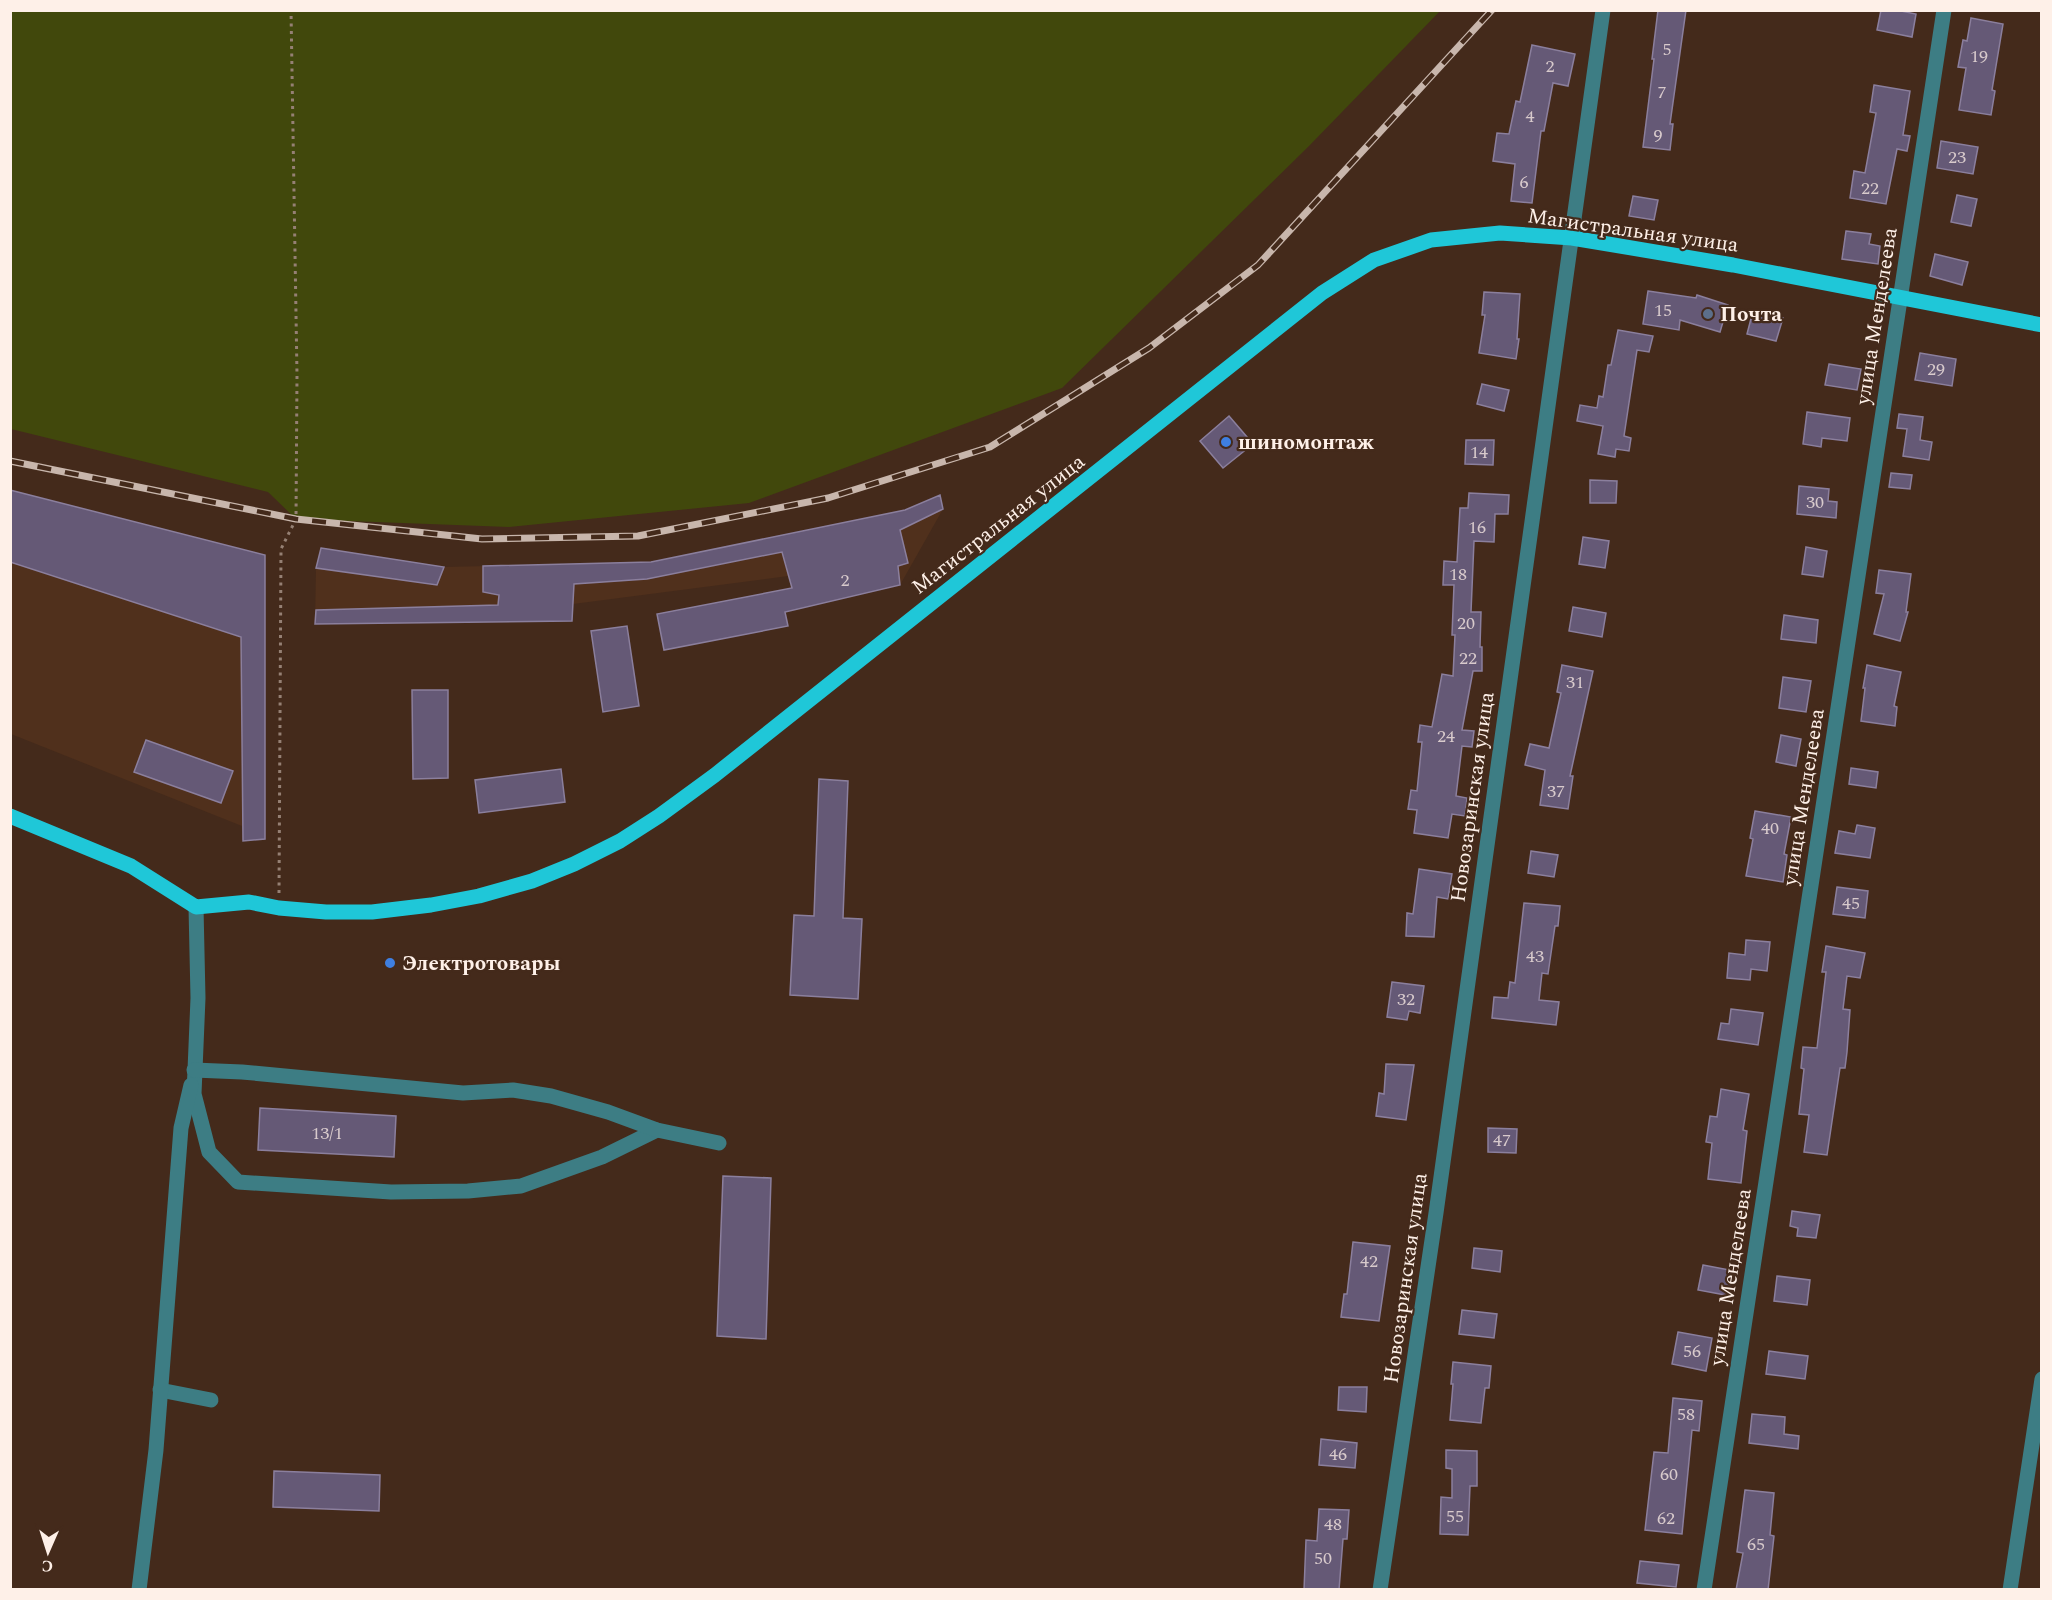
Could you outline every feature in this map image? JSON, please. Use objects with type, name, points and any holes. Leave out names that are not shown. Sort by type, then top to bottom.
[{"type":"main road","name":"Магистральная улица","points":[[196,907],[249,902],[279,908],[326,912],[372,912],[431,905],[479,896],[532,881],[574,864],[620,841],[715,775],[1322,293],[1374,260],[1431,240],[1500,233],[1572,238],[1733,265],[2042,325]]},
{"type":"main road","points":[[10,816],[131,866],[196,907]]},
{"type":"street","name":"Новозаринская улица","points":[[1380,1590],[1436,1213],[1603,10]]},
{"type":"street","name":"улица Менделеева","points":[[1704,1590],[1944,10]]},
{"type":"street","points":[[196,907],[198,998],[194,1094],[209,1152],[238,1182],[391,1192],[468,1191],[521,1186],[602,1157],[657,1130]]},
{"type":"street","points":[[194,1070],[242,1072],[463,1093],[513,1090],[562,1099],[608,1112],[657,1130],[719,1143]]},
{"type":"street","points":[[139,1590],[156,1450],[181,1128],[194,1070]]},
{"type":"street","points":[[2010,1590],[2042,1379]]},
{"type":"street","points":[[160,1390],[211,1400]]},
{"type":"path","points":[[279,908],[281,549],[296,519],[297,375],[291,10]]},
{"type":"shaded area","points":[[10,490],[265,555],[265,839],[243,841],[242,826],[11,734]]},
{"type":"shaded area","points":[[940,495],[943,509],[900,585],[797,609],[788,576],[573,604],[572,621],[315,624],[316,568],[321,548],[444,567],[651,562],[905,510]]},
{"type":"green space","points":[[11,10],[1440,11],[1309,146],[1062,388],[749,503],[509,527],[296,519],[268,492],[11,429]]},
{"type":"building","points":[[1658,10],[1686,10],[1670,124],[1673,124],[1670,150],[1643,147]]},
{"type":"building","points":[[1881,10],[1916,14],[1912,37],[1877,30]]},
{"type":"building","points":[[1971,18],[2003,24],[1992,90],[1995,91],[1991,115],[1959,110],[1966,68],[1958,67],[1963,40],[1967,41]]},
{"type":"building","points":[[1532,45],[1575,54],[1568,86],[1553,83],[1544,131],[1541,131],[1532,203],[1511,201],[1515,164],[1493,161],[1497,133],[1509,134],[1516,101],[1520,102]]},
{"type":"building","points":[[1874,85],[1910,91],[1903,135],[1910,136],[1907,151],[1897,149],[1886,204],[1850,198],[1854,171],[1865,173],[1876,113],[1870,112]]},
{"type":"building","points":[[1941,141],[1978,147],[1973,174],[1937,168]]},
{"type":"building","points":[[1957,195],[1977,199],[1971,226],[1951,222]]},
{"type":"building","points":[[1633,196],[1658,200],[1654,220],[1629,216]]},
{"type":"building","points":[[1846,231],[1871,234],[1869,244],[1880,246],[1878,264],[1842,259]]},
{"type":"building","points":[[1935,254],[1968,262],[1962,285],[1930,276]]},
{"type":"building","points":[[1648,291],[1696,298],[1697,295],[1728,305],[1720,332],[1680,320],[1679,330],[1643,324]]},
{"type":"building","points":[[1484,292],[1520,294],[1516,359],[1479,353],[1485,315],[1482,315]]},
{"type":"building","points":[[1753,311],[1783,318],[1776,341],[1747,334]]},
{"type":"building","points":[[1618,330],[1653,336],[1649,352],[1637,350],[1624,436],[1631,438],[1629,451],[1616,449],[1615,457],[1598,454],[1603,426],[1577,421],[1580,405],[1597,408],[1599,396],[1603,397],[1608,365],[1611,365]]},
{"type":"building","points":[[1920,353],[1956,359],[1952,386],[1915,380]]},
{"type":"building","points":[[1829,364],[1861,369],[1857,390],[1825,385]]},
{"type":"building","points":[[1482,384],[1509,390],[1504,411],[1477,404]]},
{"type":"building","points":[[1807,412],[1850,418],[1847,441],[1822,438],[1821,447],[1803,444]]},
{"type":"building","points":[[1899,414],[1923,417],[1920,440],[1932,442],[1929,460],[1903,456],[1907,429],[1897,428]]},
{"type":"building","name":"шиномонтаж","points":[[1229,416],[1253,444],[1223,468],[1200,441]]},
{"type":"building","points":[[1466,440],[1494,440],[1493,465],[1465,464]]},
{"type":"building","points":[[1891,473],[1912,475],[1910,489],[1889,487]]},
{"type":"building","points":[[1590,480],[1617,481],[1616,503],[1590,503]]},
{"type":"building","points":[[1799,486],[1829,489],[1828,501],[1837,502],[1836,518],[1797,514]]},
{"type":"building","points":[[10,490],[265,555],[265,839],[243,841],[241,637],[10,562]]},
{"type":"building","points":[[1469,493],[1509,495],[1508,514],[1495,514],[1494,542],[1474,541],[1471,612],[1481,612],[1482,671],[1473,671],[1462,730],[1474,731],[1472,747],[1462,746],[1456,796],[1467,798],[1465,816],[1452,814],[1448,838],[1414,833],[1417,810],[1408,809],[1411,790],[1417,791],[1422,742],[1418,742],[1420,725],[1432,727],[1442,674],[1453,676],[1454,585],[1443,585],[1444,561],[1457,562],[1460,508],[1468,508]]},
{"type":"building","points":[[940,495],[943,509],[900,530],[908,563],[898,566],[900,585],[785,612],[788,626],[664,650],[657,614],[792,588],[782,552],[647,579],[574,584],[572,621],[315,624],[316,610],[498,605],[499,595],[483,592],[483,566],[651,562],[905,510]]},
{"type":"building","points":[[1583,537],[1609,541],[1605,568],[1579,564]]},
{"type":"building","points":[[1806,547],[1827,551],[1823,577],[1802,574]]},
{"type":"building","points":[[321,548],[444,567],[437,585],[316,568]]},
{"type":"building","points":[[1879,570],[1911,574],[1906,612],[1908,612],[1900,641],[1874,634],[1884,594],[1876,593]]},
{"type":"building","points":[[1573,607],[1606,613],[1602,637],[1569,631]]},
{"type":"building","points":[[1784,615],[1818,620],[1816,643],[1781,639]]},
{"type":"building","points":[[627,626],[639,706],[603,712],[591,631]]},
{"type":"building","points":[[1562,665],[1593,671],[1570,776],[1573,776],[1568,809],[1540,805],[1545,770],[1525,765],[1530,744],[1549,748],[1561,693],[1557,692]]},
{"type":"building","points":[[1867,665],[1901,672],[1894,706],[1897,707],[1895,726],[1861,721]]},
{"type":"building","points":[[1783,677],[1811,681],[1806,712],[1779,708]]},
{"type":"building","points":[[412,690],[448,690],[448,778],[413,779]]},
{"type":"building","points":[[1781,735],[1801,739],[1796,766],[1776,762]]},
{"type":"building","points":[[146,740],[233,771],[221,803],[134,772]]},
{"type":"building","points":[[1851,768],[1878,772],[1876,788],[1849,784]]},
{"type":"building","points":[[561,769],[565,802],[479,813],[475,780]]},
{"type":"building","points":[[819,779],[848,781],[843,918],[862,919],[858,999],[790,995],[794,915],[814,916]]},
{"type":"building","points":[[1755,811],[1791,817],[1784,854],[1787,855],[1783,882],[1746,876],[1753,839],[1750,838]]},
{"type":"building","points":[[1857,825],[1875,828],[1870,858],[1835,853],[1839,831],[1855,834]]},
{"type":"building","points":[[1531,851],[1558,855],[1554,877],[1528,873]]},
{"type":"building","points":[[1419,869],[1452,874],[1448,899],[1437,897],[1434,937],[1406,936],[1407,913],[1413,914]]},
{"type":"building","points":[[1837,887],[1868,891],[1865,918],[1833,914]]},
{"type":"building","points":[[1524,903],[1560,906],[1548,974],[1542,973],[1539,1000],[1559,1002],[1556,1025],[1492,1018],[1494,997],[1508,998],[1510,982],[1515,983]]},
{"type":"building","points":[[1746,940],[1770,942],[1767,971],[1751,969],[1750,980],[1727,978],[1729,953],[1745,955]]},
{"type":"building","points":[[1826,946],[1865,953],[1860,978],[1847,976],[1843,1009],[1850,1010],[1847,1052],[1845,1068],[1840,1068],[1827,1155],[1804,1152],[1809,1115],[1799,1114],[1804,1069],[1801,1068],[1803,1047],[1817,1048],[1826,972],[1822,972]]},
{"type":"building","points":[[1392,982],[1424,986],[1420,1013],[1409,1011],[1407,1020],[1387,1017]]},
{"type":"building","points":[[1731,1009],[1763,1013],[1758,1045],[1718,1039],[1721,1023],[1729,1024]]},
{"type":"building","points":[[1386,1064],[1414,1065],[1406,1120],[1376,1116],[1379,1093],[1384,1094]]},
{"type":"building","points":[[1721,1089],[1749,1094],[1743,1130],[1747,1131],[1741,1183],[1708,1179],[1712,1143],[1706,1142],[1710,1116],[1717,1117]]},
{"type":"building","points":[[260,1108],[396,1116],[394,1157],[258,1150]]},
{"type":"building","points":[[1488,1128],[1517,1129],[1516,1153],[1488,1152]]},
{"type":"building","points":[[723,1176],[771,1178],[766,1339],[717,1336]]},
{"type":"building","points":[[1792,1211],[1820,1215],[1816,1238],[1797,1236],[1798,1228],[1790,1226]]},
{"type":"building","points":[[1353,1242],[1390,1246],[1379,1321],[1341,1317],[1344,1294],[1347,1294]]},
{"type":"building","points":[[1474,1248],[1502,1251],[1500,1272],[1472,1268]]},
{"type":"building","points":[[1703,1265],[1735,1271],[1731,1296],[1698,1290]]},
{"type":"building","points":[[1777,1276],[1810,1280],[1807,1305],[1774,1301]]},
{"type":"building","points":[[1462,1310],[1497,1314],[1494,1338],[1459,1334]]},
{"type":"building","points":[[1678,1332],[1712,1338],[1706,1371],[1672,1364]]},
{"type":"building","points":[[1769,1351],[1808,1356],[1805,1379],[1766,1374]]},
{"type":"building","points":[[1453,1362],[1491,1366],[1489,1388],[1485,1388],[1481,1423],[1450,1420]]},
{"type":"building","points":[[1339,1387],[1367,1387],[1366,1412],[1338,1410]]},
{"type":"building","points":[[1673,1398],[1702,1401],[1699,1431],[1692,1430],[1682,1534],[1645,1530],[1654,1452],[1668,1453]]},
{"type":"building","points":[[1752,1414],[1785,1417],[1784,1434],[1799,1436],[1798,1449],[1749,1443]]},
{"type":"building","points":[[1321,1439],[1357,1443],[1355,1468],[1319,1465]]},
{"type":"building","points":[[1446,1450],[1477,1451],[1477,1486],[1470,1486],[1468,1535],[1440,1534],[1441,1497],[1452,1498],[1452,1469],[1446,1468]]},
{"type":"building","points":[[274,1471],[380,1475],[379,1511],[273,1507]]},
{"type":"building","points":[[1745,1490],[1774,1493],[1770,1535],[1774,1536],[1768,1590],[1736,1590],[1743,1553],[1737,1552]]},
{"type":"building","points":[[1319,1509],[1349,1510],[1347,1539],[1343,1539],[1339,1590],[1304,1590],[1306,1540],[1317,1541]]},
{"type":"building","points":[[1640,1561],[1679,1565],[1676,1587],[1637,1583]]},
{"type":"railway","points":[[10,461],[296,519],[482,539],[638,536],[828,498],[990,447],[1149,348],[1258,265],[1492,10]]},
{"type":"place","name":"Почта","points":[[1708,314]]},
{"type":"place","name":"шиномонтаж","points":[[1226,442]]},
{"type":"place","name":"Электротовары","points":[[390,963]]}]
